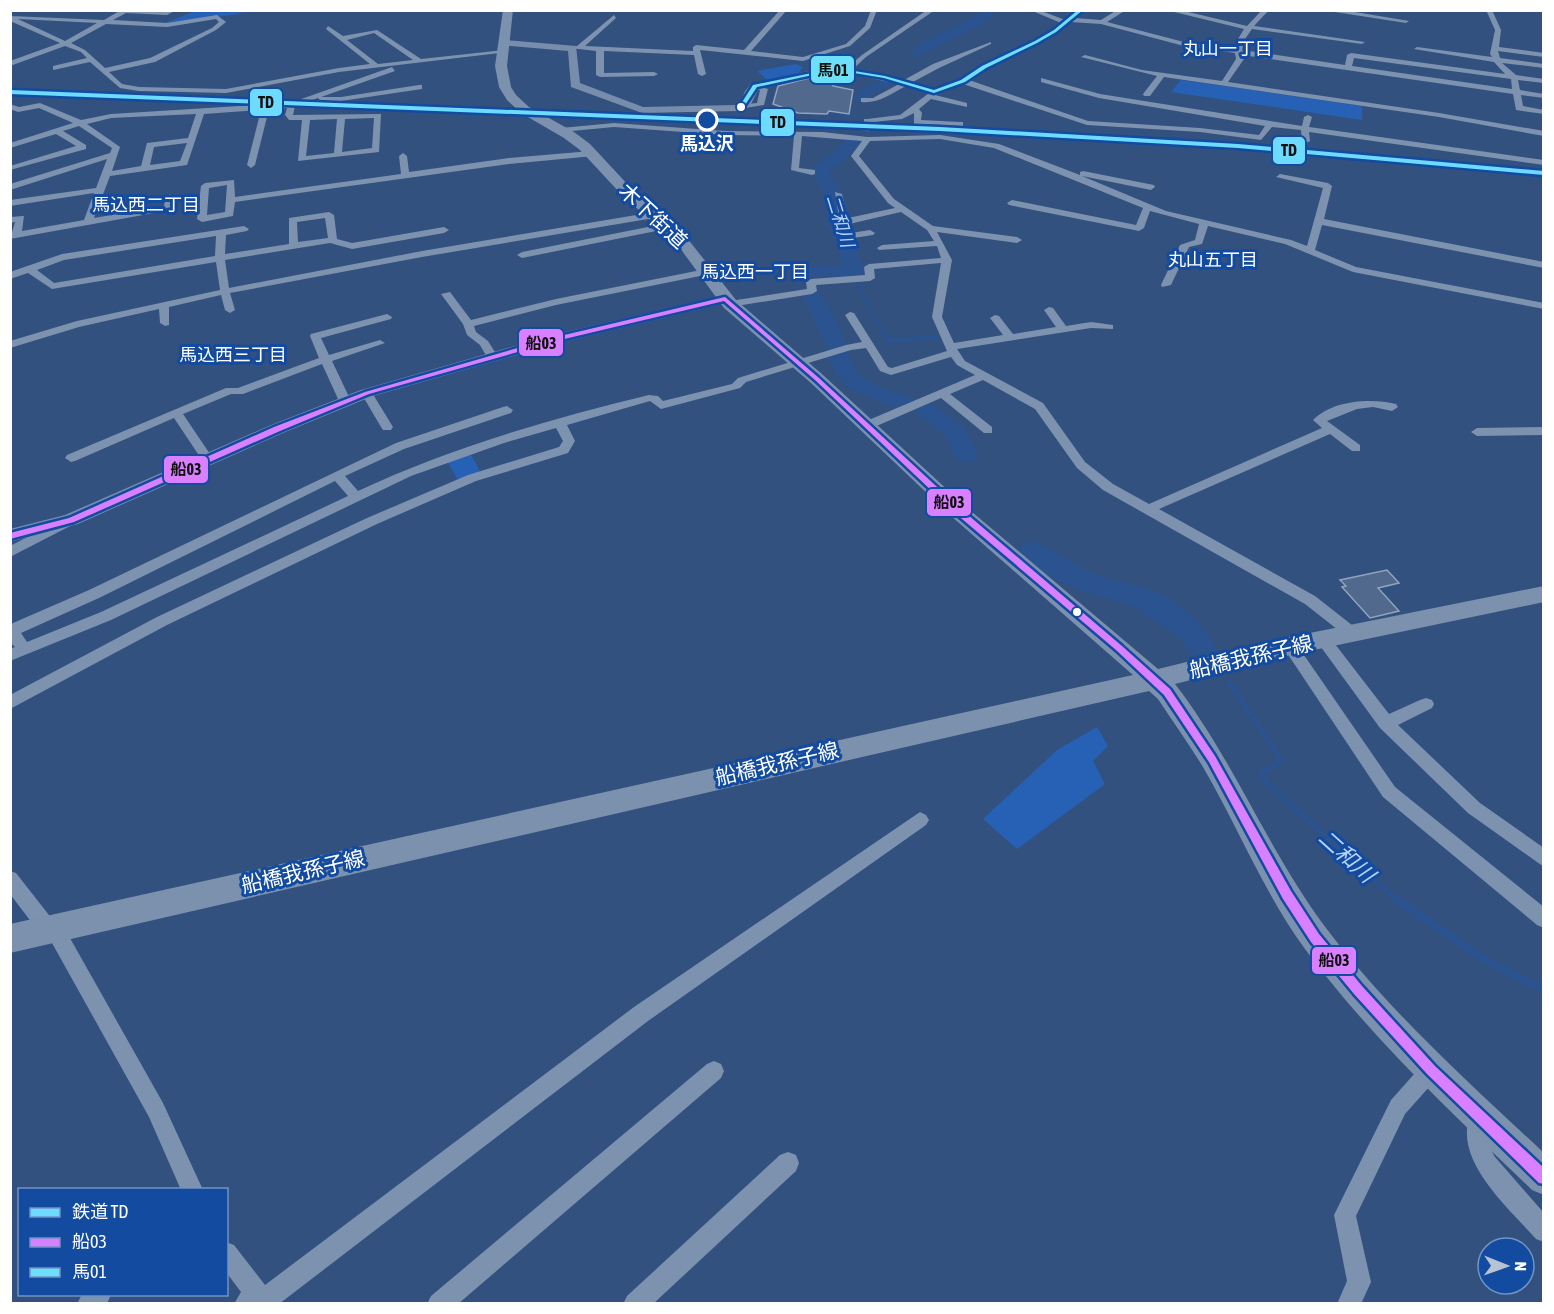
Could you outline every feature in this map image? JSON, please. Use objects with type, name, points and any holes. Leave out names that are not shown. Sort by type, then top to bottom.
[{"type":"main road","name":"木下街道","points":[[508,10],[501,77],[508,93],[525,110],[576,139],[625,190],[668,226],[727,301],[868,425],[958,511],[1154,680],[1175,702],[1212,759],[1287,895],[1315,938],[1358,990],[1431,1070],[1544,1178]]},
{"type":"main road","name":"船橋我孫子線","points":[[10,939],[1154,680],[1290,646],[1544,594]]},
{"type":"street","points":[[10,17],[37,10]]},
{"type":"street","points":[[745,53],[784,10]]},
{"type":"street","points":[[702,74],[696,47],[803,59],[851,42],[868,27],[874,10]]},
{"type":"street","points":[[848,70],[864,56],[932,10]]},
{"type":"street","points":[[1033,10],[1053,19],[1102,22],[1176,42],[1544,96]]},
{"type":"street","points":[[867,121],[892,119],[915,109],[931,94],[963,81],[984,67],[1054,32],[1082,10]]},
{"type":"street","points":[[1102,22],[1123,10]]},
{"type":"street","points":[[1169,10],[1250,27],[1362,42]]},
{"type":"street","points":[[1207,10],[1229,15]]},
{"type":"street","points":[[1325,10],[1406,21]]},
{"type":"street","points":[[1489,10],[1498,30],[1494,54],[1501,67],[1514,77],[1519,108],[1544,112]]},
{"type":"street","points":[[52,18],[76,11]]},
{"type":"street","points":[[10,64],[66,43],[124,11],[170,12]]},
{"type":"street","points":[[141,24],[170,12]]},
{"type":"street","points":[[1223,85],[1240,59],[1237,52],[1241,39],[1260,14]]},
{"type":"street","points":[[1247,18],[1260,14]]},
{"type":"street","points":[[10,17],[141,24],[188,23],[208,17],[217,17],[223,22],[214,29],[153,60],[107,70]]},
{"type":"street","points":[[10,17],[66,43],[93,59],[107,70],[120,86],[126,87],[213,91],[504,47],[600,48],[639,63],[654,75]]},
{"type":"street","points":[[576,47],[601,31],[614,17]]},
{"type":"street","points":[[328,28],[375,65]]},
{"type":"street","points":[[341,39],[375,31],[420,61]]},
{"type":"street","points":[[864,100],[874,100],[943,63],[989,44]]},
{"type":"street","points":[[576,47],[574,84],[629,107],[668,111],[741,107],[755,86],[830,69],[894,79],[964,105]]},
{"type":"street","points":[[600,48],[600,75],[639,63],[697,53]]},
{"type":"street","points":[[1496,48],[1544,55]]},
{"type":"street","points":[[1417,49],[1544,66]]},
{"type":"street","points":[[1348,68],[1351,55],[1544,81]]},
{"type":"street","points":[[1085,57],[1125,69],[1544,134]]},
{"type":"street","points":[[56,68],[93,59]]},
{"type":"street","points":[[52,197],[34,180],[12,167],[23,148],[57,131],[80,123],[123,115],[291,105],[410,62]]},
{"type":"street","points":[[1147,94],[1162,75]]},
{"type":"street","points":[[1044,80],[1108,98],[1270,124],[1354,134],[1544,163]]},
{"type":"street","points":[[963,81],[1086,123],[1200,130],[1261,138],[1270,124]]},
{"type":"street","points":[[312,99],[341,99],[419,87]]},
{"type":"street","points":[[10,106],[18,110],[40,105],[80,123],[116,147],[88,222]]},
{"type":"street","points":[[291,105],[289,115],[292,118],[378,116],[376,150],[301,159],[306,118]]},
{"type":"street","points":[[251,165],[265,108]]},
{"type":"street","points":[[915,109],[918,113],[917,122],[960,124]]},
{"type":"street","points":[[105,174],[183,163],[201,112]]},
{"type":"street","points":[[338,154],[341,117]]},
{"type":"street","points":[[1306,141],[1305,128],[1308,117]]},
{"type":"street","points":[[1330,131],[1331,119]]},
{"type":"street","points":[[1354,134],[1355,122]]},
{"type":"street","points":[[561,130],[605,125],[725,133],[940,137],[974,141],[996,146],[1060,170],[1147,208],[1204,224],[1288,242],[1364,272],[1544,306]]},
{"type":"street","points":[[1380,126],[1380,138]]},
{"type":"street","points":[[23,148],[83,147],[57,131]]},
{"type":"street","points":[[1342,133],[1342,144]]},
{"type":"street","points":[[798,134],[795,170],[812,172]]},
{"type":"street","points":[[867,135],[855,156],[891,201],[930,228],[940,243],[947,260],[937,317],[952,350],[967,367],[1039,406],[1089,473],[1108,487],[1250,564],[1310,600],[1352,633]]},
{"type":"street","points":[[145,168],[151,142],[191,140]]},
{"type":"street","points":[[230,200],[405,175],[591,153]]},
{"type":"street","points":[[10,187],[112,155]]},
{"type":"street","points":[[403,156],[405,175]]},
{"type":"street","points":[[1006,160],[1151,187]]},
{"type":"street","points":[[1280,177],[1328,186],[1310,252]]},
{"type":"street","points":[[231,182],[230,200],[230,214],[202,219],[205,186],[231,182]]},
{"type":"street","points":[[10,203],[100,190]]},
{"type":"street","points":[[838,195],[847,236],[870,233]]},
{"type":"street","points":[[14,235],[168,208],[170,197]]},
{"type":"street","points":[[1011,203],[1139,228],[1147,208]]},
{"type":"street","points":[[844,222],[903,209]]},
{"type":"street","points":[[294,246],[292,220],[329,214],[333,241]]},
{"type":"street","points":[[10,345],[52,330],[225,292],[369,263],[654,215]]},
{"type":"street","points":[[10,220],[21,218],[14,235]]},
{"type":"street","points":[[1318,221],[1544,265]]},
{"type":"street","points":[[1166,285],[1185,245],[1199,242],[1204,224]]},
{"type":"street","points":[[522,255],[668,226]]},
{"type":"street","points":[[930,228],[1017,240]]},
{"type":"street","points":[[10,276],[62,257],[244,229]]},
{"type":"street","points":[[30,269],[52,286],[294,246],[333,241],[352,246],[444,230]]},
{"type":"street","points":[[221,233],[220,258],[230,310]]},
{"type":"street","points":[[882,248],[940,243]]},
{"type":"street","points":[[10,552],[71,520],[367,393],[606,326],[727,301],[812,291],[811,282],[870,278],[869,267],[947,260]]},
{"type":"street","points":[[468,324],[567,299],[706,272]]},
{"type":"street","points":[[446,294],[468,324],[471,333],[484,343],[492,357]]},
{"type":"street","points":[[164,305],[165,323]]},
{"type":"street","points":[[1049,310],[1062,328]]},
{"type":"street","points":[[850,315],[884,369],[891,372],[952,350],[1010,337],[1091,324],[1109,326]]},
{"type":"street","points":[[345,401],[315,336],[387,316]]},
{"type":"street","points":[[995,318],[1010,337]]},
{"type":"street","points":[[70,458],[230,390],[238,392],[326,359],[380,343]]},
{"type":"street","points":[[10,655],[106,616],[407,473],[560,423],[649,398],[654,398],[661,405],[736,386],[742,380],[850,347],[867,345]]},
{"type":"street","points":[[868,425],[983,376]]},
{"type":"street","points":[[367,393],[387,427]]},
{"type":"street","points":[[943,394],[988,430]]},
{"type":"street","points":[[1356,448],[1319,420],[1345,407],[1376,402],[1392,407]]},
{"type":"street","points":[[24,648],[12,633],[18,627],[94,594],[400,446],[507,410]]},
{"type":"street","points":[[176,413],[208,460]]},
{"type":"street","points":[[10,703],[162,621],[372,521],[472,478],[564,450],[569,441],[560,423]]},
{"type":"street","points":[[1148,509],[1331,429]]},
{"type":"street","points":[[1477,432],[1538,431],[1544,443]]},
{"type":"street","points":[[338,475],[355,496]]},
{"type":"street","points":[[10,536],[71,520]]},
{"type":"street","points":[[202,541],[219,561]]},
{"type":"street","points":[[1323,639],[1386,723],[1474,808],[1523,846],[1544,859]]},
{"type":"street","points":[[1290,646],[1389,792],[1544,919]]},
{"type":"street","points":[[1386,723],[1426,704]]},
{"type":"street","points":[[228,1257],[258,1300],[641,1014],[920,820]]},
{"type":"street","points":[[10,879],[49,930],[59,938],[156,1110],[191,1188]]},
{"type":"street","points":[[1349,1304],[1359,1282],[1345,1215],[1398,1107],[1431,1070]]},
{"type":"street","points":[[439,1304],[714,1071]]},
{"type":"street","points":[[1478,1117],[1479,1152],[1487,1165],[1544,1231]]},
{"type":"street","points":[[635,1304],[788,1163]]},
{"type":"shaded area","points":[[195,11],[248,11],[162,24]]},
{"type":"shaded area","points":[[796,64],[803,67],[799,73],[767,80],[757,71]]},
{"type":"shaded area","points":[[1181,80],[1362,106],[1362,120],[1171,92]]},
{"type":"shaded area","points":[[470,453],[481,473],[458,480],[447,461]]},
{"type":"shaded area","points":[[1097,727],[1108,746],[1093,761],[1105,784],[1017,849],[983,819],[1057,750]]},
{"type":"building","points":[[809,78],[833,79],[833,86],[853,90],[849,114],[829,111],[827,114],[798,113],[773,104],[778,86]]},
{"type":"building","points":[[1387,570],[1399,583],[1378,588],[1399,611],[1370,618],[1342,587],[1346,586],[1340,580]]},
{"type":"waterway","name":"二和川","points":[[917,53],[926,46],[983,18],[990,10]]},
{"type":"waterway","name":"二和川","points":[[863,98],[864,93],[889,80]]},
{"type":"waterway","points":[[830,114],[861,117]]},
{"type":"waterway","name":"二和川","points":[[804,272],[855,271],[836,219],[831,190],[820,169],[839,157],[855,139]]},
{"type":"waterway","points":[[858,283],[863,297],[885,334]]},
{"type":"waterway","name":"二和川","points":[[812,295],[822,311],[837,347]]},
{"type":"waterway","points":[[884,333],[889,341],[937,337]]},
{"type":"waterway","name":"二和川","points":[[840,356],[848,376],[856,383],[875,393],[907,404]]},
{"type":"waterway","name":"二和川","points":[[922,408],[955,431],[966,454]]},
{"type":"waterway","name":"二和川","points":[[1032,551],[1061,570],[1088,583],[1142,598],[1189,629],[1201,646]]},
{"type":"waterway","name":"二和川","points":[[1229,682],[1280,758],[1280,763],[1262,772],[1264,780],[1395,899]]},
{"type":"waterway","name":"二和川","points":[[1393,897],[1484,959],[1544,990]]},
{"type":"tunnel","points":[[865,131],[867,121]]},
{"type":"rail line","name":"TD","points":[[10,92],[940,129],[1238,146],[1544,173]]},
{"type":"transit line","name":"馬01","points":[[934,92],[963,81],[984,67],[1036,42],[1055,31],[1081,10]]},
{"type":"transit line","name":"馬01","points":[[741,107],[755,86],[836,69],[885,77],[934,92]]},
{"type":"transit line","name":"船03","points":[[725,299],[817,379],[958,511],[1119,648],[1167,692],[1212,759],[1287,895],[1315,938],[1358,990],[1431,1070],[1544,1178]]},
{"type":"transit line","name":"船03","points":[[10,536],[71,520],[277,429],[367,393],[558,338],[725,299]]},
{"type":"place","name":"馬込沢","points":[[707,120]]},
{"type":"district","name":"丸山一丁目","points":[[1228,49]]},
{"type":"district","name":"馬込西二丁目","points":[[146,205]]},
{"type":"district","name":"丸山五丁目","points":[[1213,260]]},
{"type":"district","name":"馬込西一丁目","points":[[755,272]]},
{"type":"district","name":"馬込西三丁目","points":[[233,355]]}]
